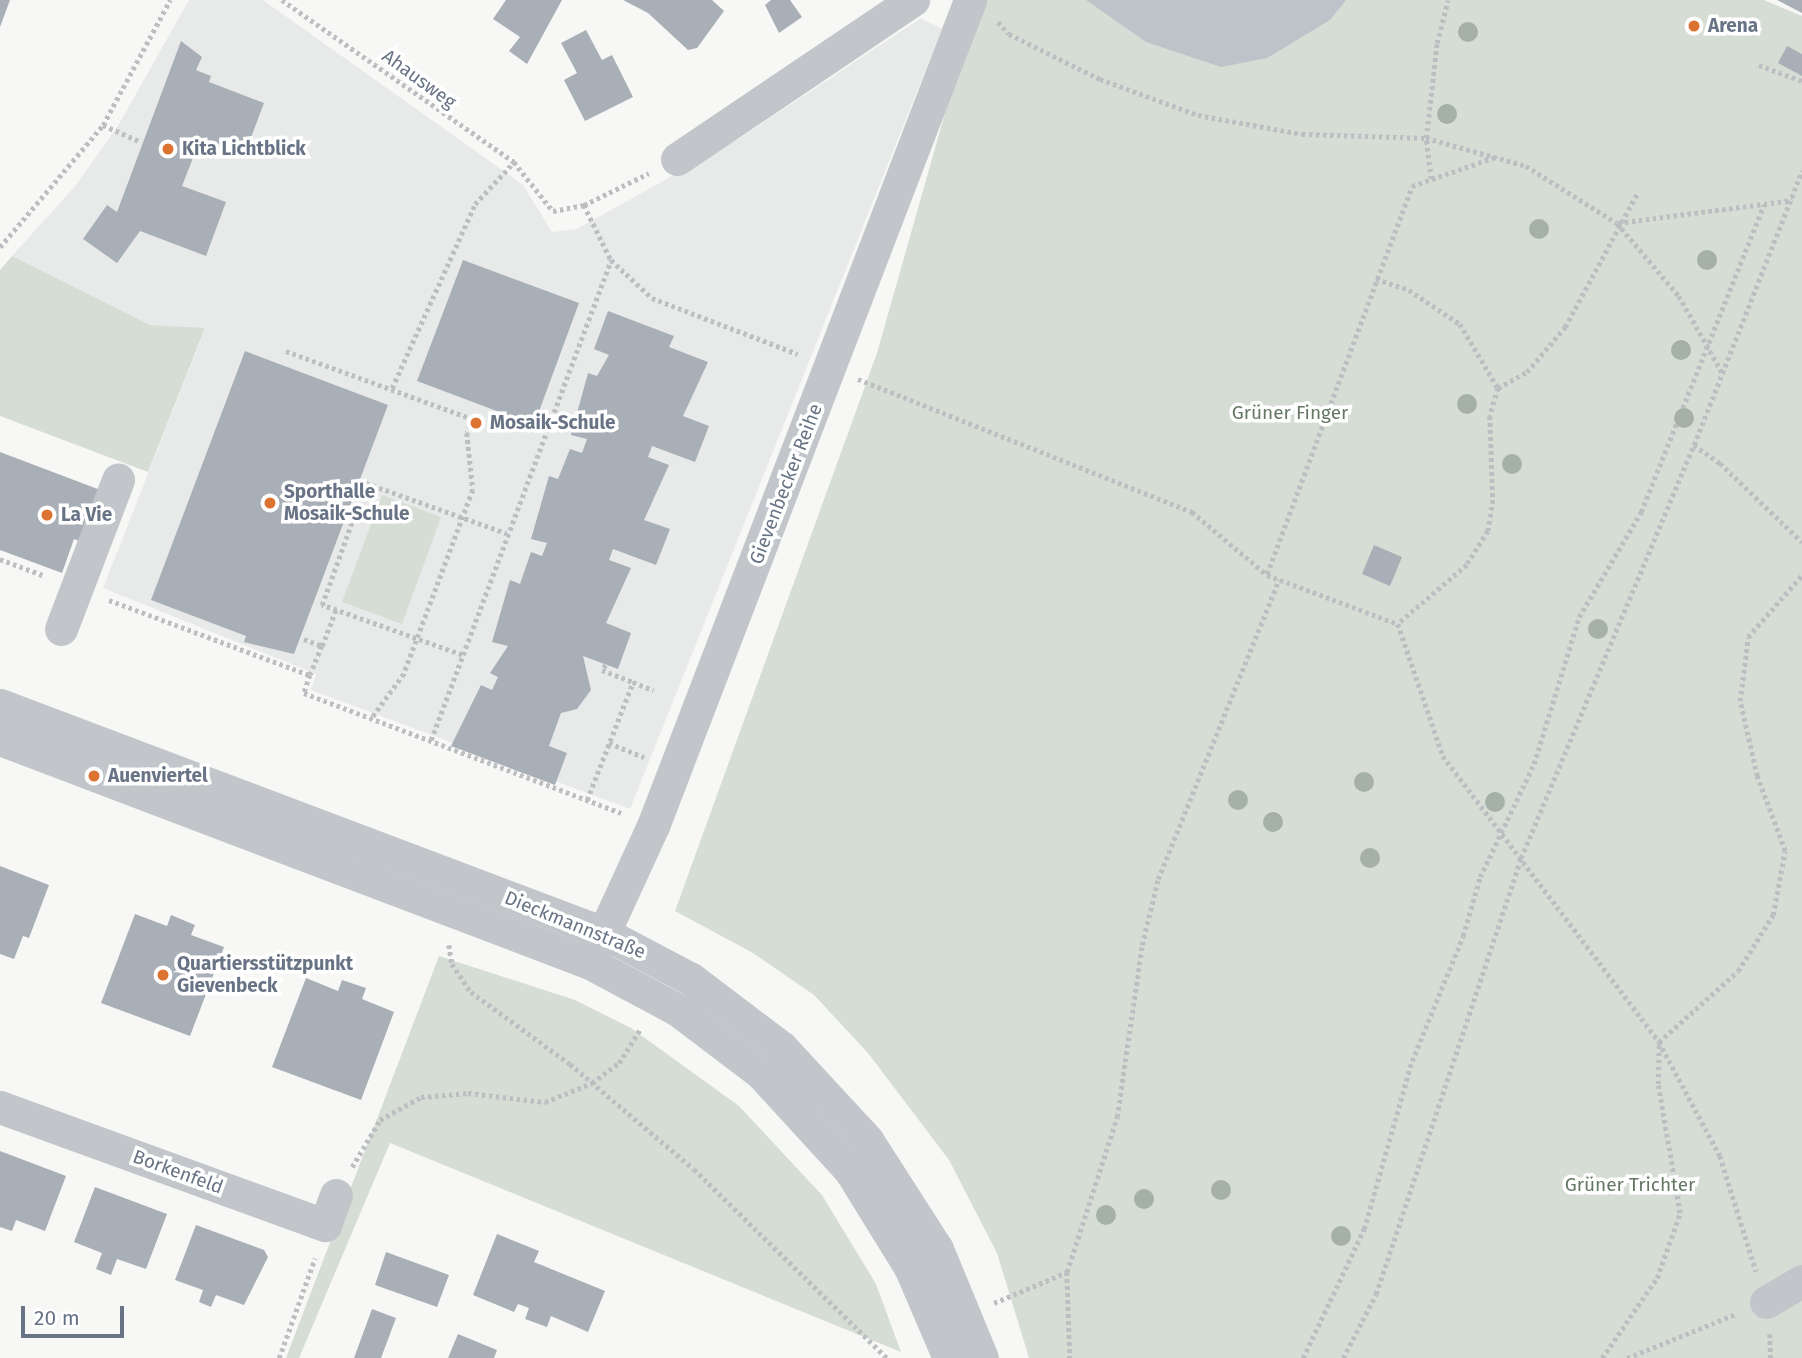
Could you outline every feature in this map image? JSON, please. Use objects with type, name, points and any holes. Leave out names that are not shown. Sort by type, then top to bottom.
[{"type":"street","points":[[677,159],[913,0]]},
{"type":"street","name":"Gievenbecker Reihe","points":[[597,948],[653,825],[831,367],[968,0]]},
{"type":"street","points":[[61,629],[118,480]]},
{"type":"street","name":"Dieckmannstraße","points":[[0,705],[597,948],[703,1026],[816,1129],[885,1222],[949,1358]]},
{"type":"street","name":"Dieckmannstraße","points":[[0,739],[597,948],[673,968],[751,1022],[848,1115],[901,1186],[937,1249],[982,1358]]},
{"type":"street","name":"Borkenfeld","points":[[0,1107],[327,1222]]},
{"type":"street","points":[[1766,1302],[1802,1281]]},
{"type":"path","points":[[0,247],[103,125],[170,0]]},
{"type":"path","name":"Ahausweg","points":[[282,0],[514,162],[553,211],[584,205]]},
{"type":"path","points":[[968,0],[1009,34],[1100,79],[1198,115],[1302,134],[1426,138],[1499,156],[1526,166],[1617,223],[1679,296],[1723,375]]},
{"type":"path","points":[[1431,179],[1426,138],[1437,43],[1448,0]]},
{"type":"path","points":[[1759,65],[1802,81]]},
{"type":"path","points":[[103,125],[141,142]]},
{"type":"path","points":[[1267,575],[1412,186],[1499,156]]},
{"type":"path","points":[[677,159],[584,205],[611,260],[652,298],[1192,512],[1267,575],[1398,624]]},
{"type":"path","points":[[392,388],[475,204],[514,162]]},
{"type":"path","points":[[1343,1358],[1376,1294],[1521,858],[1723,375],[1792,200],[1799,189],[1802,171]]},
{"type":"path","points":[[1398,624],[1467,565],[1489,531],[1493,500],[1490,416],[1498,388],[1527,372],[1565,327],[1617,223],[1638,191]]},
{"type":"path","points":[[1617,223],[1792,200]]},
{"type":"path","points":[[1303,1358],[1364,1229],[1412,1061],[1500,835],[1552,715],[1579,617],[1642,512],[1706,344],[1764,205]]},
{"type":"path","points":[[431,740],[506,533],[611,260]]},
{"type":"path","points":[[1376,279],[1409,290],[1460,324],[1498,388]]},
{"type":"path","points":[[286,351],[473,419],[467,433],[473,490],[404,674],[372,718]]},
{"type":"path","points":[[1694,445],[1720,463],[1802,542]]},
{"type":"path","points":[[462,655],[322,605],[366,483],[506,533]]},
{"type":"path","points":[[0,559],[310,675]]},
{"type":"path","points":[[1602,1358],[1657,1278],[1680,1213],[1658,1084],[1659,1042],[1738,971],[1773,915],[1785,851],[1757,776],[1740,701],[1748,637],[1802,575]]},
{"type":"path","points":[[1070,1358],[1067,1272],[1117,1117],[1142,945],[1158,879],[1279,580]]},
{"type":"path","points":[[336,610],[304,693],[653,825]]},
{"type":"path","points":[[1398,624],[1443,756],[1500,835],[1521,858],[1659,1042],[1720,1156],[1766,1302],[1771,1358]]},
{"type":"path","points":[[304,639],[322,646]]},
{"type":"path","points":[[606,665],[602,670],[653,690]]},
{"type":"path","points":[[587,800],[633,682]]},
{"type":"path","points":[[448,938],[452,964],[471,992],[592,1083],[764,1232],[887,1358]]},
{"type":"path","points":[[279,1358],[327,1222],[380,1120],[421,1097],[468,1093],[545,1102],[592,1083],[619,1063],[643,1021],[652,1026]]},
{"type":"path","points":[[992,1304],[1067,1272]]},
{"type":"path","points":[[1628,1358],[1766,1302]]},
{"type":"shaded area","name":"Mosaik-Schule","points":[[189,0],[263,0],[523,185],[552,232],[577,229],[740,138],[921,18],[942,29],[630,809],[311,690],[316,674],[103,588],[205,329],[150,325],[12,256],[76,185],[119,124]]},
{"type":"shaded area","points":[[1086,0],[1346,0],[1330,20],[1267,58],[1221,67],[1146,42]]},
{"type":"green space","name":"Grüner Finger","points":[[977,0],[1764,0],[1802,16],[1802,1358],[1029,1358],[997,1253],[949,1160],[868,1053],[814,995],[753,953],[675,911],[877,353]]},
{"type":"green space","points":[[12,256],[150,325],[205,328],[148,472],[0,416],[0,270]]},
{"type":"green space","points":[[382,495],[441,517],[402,624],[342,602]]},
{"type":"green space","points":[[439,956],[575,1000],[631,1028],[739,1106],[822,1195],[876,1284],[901,1352],[390,1143],[299,1358],[286,1358]]},
{"type":"building","points":[[0,0],[10,0],[0,27]]},
{"type":"building","points":[[506,0],[562,0],[527,64],[509,51],[520,37],[493,19]]},
{"type":"building","points":[[623,0],[712,0],[724,11],[697,48],[688,50],[648,13]]},
{"type":"building","points":[[771,0],[790,0],[802,17],[779,33],[765,5]]},
{"type":"building","points":[[1777,0],[1802,0],[1802,13]]},
{"type":"building","points":[[586,30],[602,60],[612,55],[633,97],[585,121],[564,80],[577,73],[561,43]]},
{"type":"building","name":"Kita Lichtblick","points":[[181,41],[202,57],[196,70],[211,76],[209,82],[264,103],[244,156],[200,140],[182,186],[226,202],[206,256],[140,231],[117,263],[83,239],[107,205],[117,212]]},
{"type":"building","points":[[1787,46],[1802,54],[1802,76],[1778,63]]},
{"type":"building","points":[[463,260],[579,303],[534,425],[417,381]]},
{"type":"building","points":[[608,311],[674,336],[669,347],[708,362],[683,416],[709,426],[695,462],[652,446],[648,457],[669,465],[644,520],[670,529],[656,565],[613,549],[609,560],[631,568],[606,623],[631,633],[618,669],[583,656],[591,690],[577,709],[561,713],[549,746],[567,753],[555,785],[451,746],[481,685],[492,690],[498,677],[490,673],[508,646],[492,642],[510,580],[520,584],[531,552],[542,556],[547,543],[531,539],[549,476],[558,479],[570,449],[582,453],[587,439],[571,435],[588,373],[597,376],[609,355],[594,349]]},
{"type":"building","name":"Sporthalle Mosaik-Schule","points":[[245,351],[388,405],[294,654],[244,642],[246,636],[151,600]]},
{"type":"building","name":"La Vie","points":[[0,452],[103,491],[84,543],[74,539],[62,573],[0,550]]},
{"type":"building","points":[[1374,545],[1402,557],[1390,586],[1362,574]]},
{"type":"building","points":[[0,866],[49,885],[29,938],[23,936],[14,959],[0,954]]},
{"type":"building","name":"Quartiersstützpunkt Gievenbeck","points":[[135,914],[167,926],[171,915],[195,925],[191,935],[224,947],[190,1036],[101,1003]]},
{"type":"building","points":[[306,978],[338,991],[342,980],[366,988],[362,999],[394,1012],[361,1100],[272,1067]]},
{"type":"building","points":[[0,1151],[66,1176],[45,1231],[16,1220],[12,1231],[0,1227]]},
{"type":"building","points":[[95,1187],[167,1214],[146,1269],[117,1259],[111,1275],[96,1269],[102,1253],[74,1242]]},
{"type":"building","points":[[196,1225],[264,1250],[268,1257],[244,1305],[216,1295],[211,1307],[199,1302],[203,1290],[175,1280]]},
{"type":"building","points":[[497,1234],[539,1251],[534,1262],[605,1291],[588,1332],[551,1316],[547,1327],[525,1319],[529,1308],[518,1304],[514,1312],[473,1295]]},
{"type":"building","points":[[386,1252],[449,1275],[437,1307],[375,1285]]},
{"type":"building","points":[[372,1309],[396,1318],[381,1358],[354,1358]]},
{"type":"building","points":[[458,1334],[497,1350],[494,1358],[448,1358]]},
{"type":"place","name":"Arena","points":[[1694,26]]},
{"type":"place","name":"Kita Lichtblick","points":[[168,149]]},
{"type":"place","name":"Mosaik-Schule","points":[[476,423]]},
{"type":"place","name":"Sporthalle Mosaik-Schule","points":[[270,503]]},
{"type":"place","name":"La Vie","points":[[47,515]]},
{"type":"place","name":"Auenviertel","points":[[94,776]]},
{"type":"place","name":"Quartiersstützpunkt Gievenbeck","points":[[163,975]]},
{"type":"park label","name":"Grüner Trichter","points":[[1630,1185]]}]
